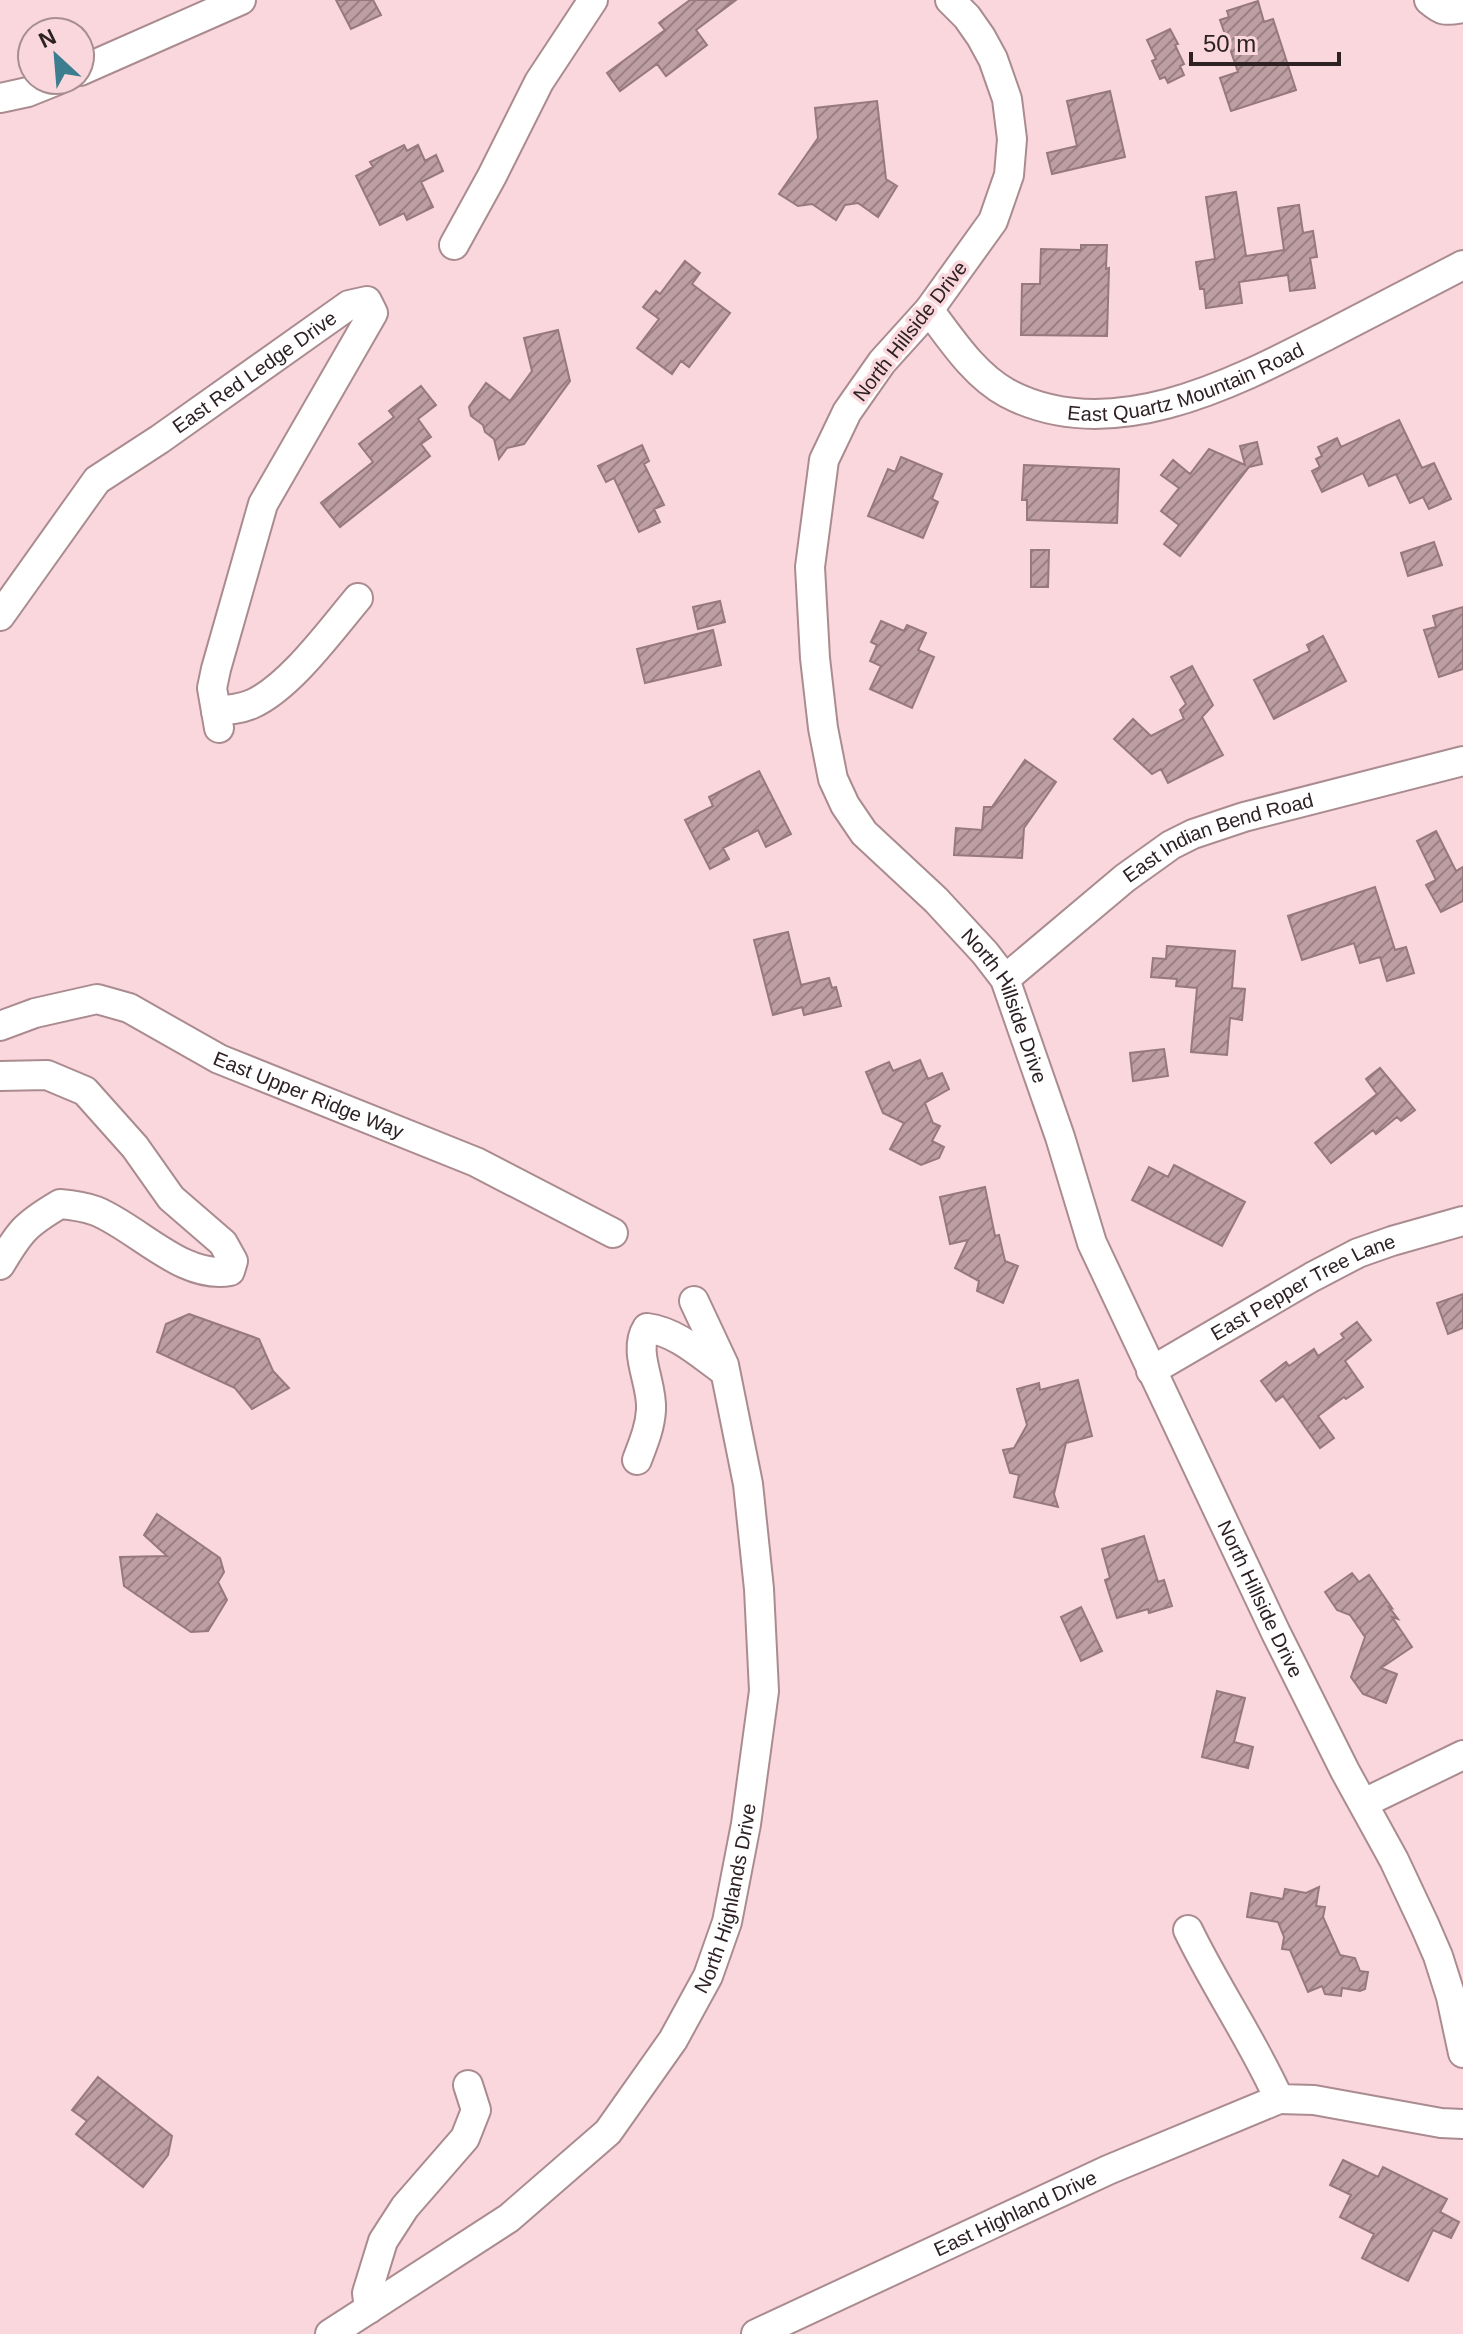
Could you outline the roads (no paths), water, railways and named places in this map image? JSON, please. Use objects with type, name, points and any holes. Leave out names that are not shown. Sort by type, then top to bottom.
[{"type":"street","points":[[96,64],[241,0]]},
{"type":"street","points":[[454,245],[539,82],[593,0]]},
{"type":"street","name":"North Hillside Drive","points":[[950,0],[981,37],[993,59],[1007,99],[1012,139],[1009,175],[993,221],[929,310],[873,375],[847,412],[824,460],[810,567],[815,658],[833,779],[845,805],[875,845],[936,900],[1005,979],[1060,1137],[1089,1235],[1270,1620],[1394,1860],[1438,1956],[1463,2053]]},
{"type":"street","points":[[1429,0],[1441,10],[1463,8]]},
{"type":"street","name":"East Quartz Mountain Road","points":[[929,310],[981,374],[1005,392],[1040,407],[1102,415],[1147,408],[1234,382],[1463,265]]},
{"type":"street","name":"East Red Ledge Drive","points":[[0,616],[97,480],[349,305],[367,301],[373,313],[263,504],[216,669],[212,688],[217,719],[267,695],[303,663],[358,598]]},
{"type":"street","name":"East Indian Bend Road","points":[[1005,979],[1125,878],[1171,845],[1193,834],[1244,817],[1463,761]]},
{"type":"street","name":"East Upper Ridge Way","points":[[0,1026],[35,1013],[97,999],[129,1008],[219,1059],[476,1162],[613,1233]]},
{"type":"street","points":[[0,1076],[47,1075],[85,1091],[135,1147],[171,1198],[223,1243],[233,1261],[230,1271],[218,1274],[193,1266],[97,1211],[60,1204],[33,1220],[17,1235],[0,1265]]},
{"type":"street","name":"East Pepper Tree Lane","points":[[1151,1371],[1358,1253],[1463,1221]]},
{"type":"street","name":"North Highlands Drive","points":[[330,2334],[509,2218],[608,2132],[673,2040],[708,1976],[727,1922],[746,1824],[764,1691],[759,1589],[748,1484],[725,1371],[694,1301]]},
{"type":"street","points":[[637,1460],[648,1433],[651,1410],[651,1388],[642,1350],[642,1337],[647,1328],[660,1330],[683,1341],[725,1371]]},
{"type":"street","points":[[1364,1803],[1463,1755]]},
{"type":"street","points":[[1188,1930],[1263,2063],[1279,2099],[1314,2100],[1441,2123],[1463,2124]]},
{"type":"street","points":[[369,2309],[367,2293],[383,2241],[405,2207],[465,2138],[476,2110],[468,2085]]},
{"type":"street","name":"East Highland Drive","points":[[756,2334],[1108,2170],[1279,2099]]}]
